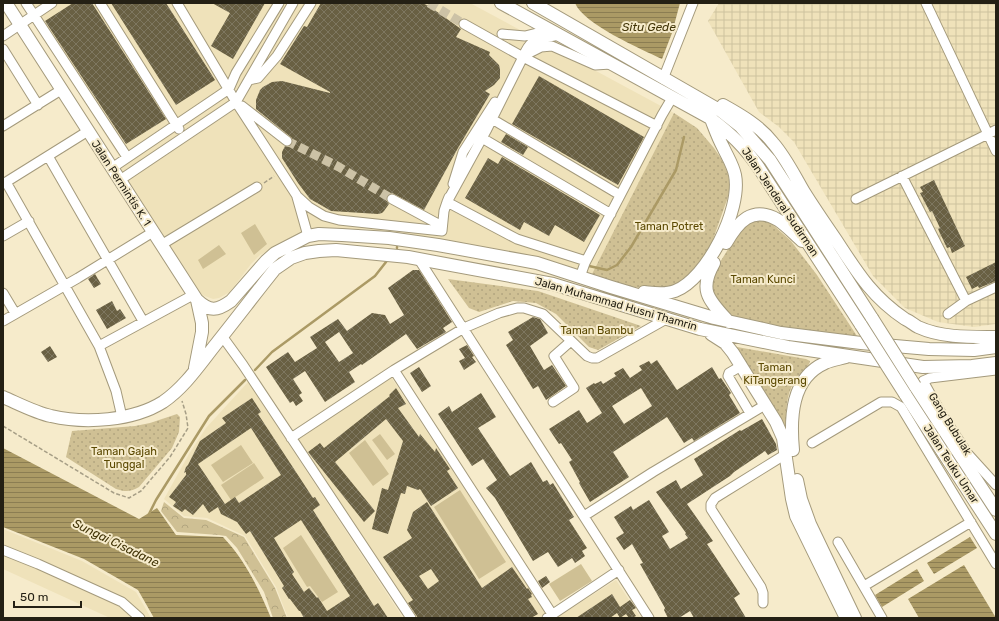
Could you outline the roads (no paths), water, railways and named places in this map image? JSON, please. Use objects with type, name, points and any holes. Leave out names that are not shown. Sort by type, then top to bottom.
[{"type":"main road","name":"Jalan Permintis K. 1","points":[[6,3],[195,297],[202,323],[202,332],[194,372]]},
{"type":"main road","name":"Jalan Jenderal Sudirman","points":[[501,3],[610,64],[661,90],[672,98],[710,118],[732,135],[747,150],[905,394]]},
{"type":"main road","name":"Jalan Jenderal Sudirman","points":[[533,3],[721,111],[740,126],[760,148],[781,176],[915,386]]},
{"type":"main road","points":[[690,94],[718,101],[753,123],[764,133],[782,154],[866,285],[877,297],[898,314],[918,327],[943,334],[973,337],[996,337]]},
{"type":"main road","points":[[610,287],[645,292],[667,293],[681,288],[689,283],[706,265],[727,224],[733,206],[736,188],[735,176],[731,163],[710,118]]},
{"type":"main road","points":[[729,322],[710,299],[706,283],[711,268],[733,230],[740,222],[749,217],[759,215],[769,216],[779,221],[813,251]]},
{"type":"main road","name":"Jalan Muhammad Husni Thamrin","points":[[195,297],[207,309],[214,310],[225,306],[232,301],[261,266],[275,253],[308,236],[319,234],[342,235],[389,238],[524,261],[552,268],[610,287],[729,322],[781,333],[861,343],[929,349],[974,350],[996,348]]},
{"type":"main road","name":"Jalan Muhammad Husni Thamrin","points":[[3,396],[50,416],[83,421],[122,417],[145,411],[155,406],[179,389],[275,270],[291,258],[305,253],[336,250],[418,258],[548,283],[700,328],[788,347],[923,367],[972,366],[996,363]]},
{"type":"main road","points":[[548,283],[552,278],[552,268]]},
{"type":"main road","points":[[700,328],[726,343],[742,366],[776,422],[783,438],[796,516],[846,618]]},
{"type":"main road","points":[[851,356],[825,363],[811,372],[803,381],[797,393],[792,416],[791,435],[798,484],[804,510],[855,618]]},
{"type":"main road","name":"Jalan Teuku Umar","points":[[915,386],[996,510]]},
{"type":"main road","name":"Jalan Teuku Umar","points":[[905,394],[996,534]]},
{"type":"main road","points":[[972,473],[996,495]]},
{"type":"street","points":[[26,3],[127,157]]},
{"type":"street","points":[[3,36],[52,3]]},
{"type":"street","points":[[100,3],[184,137]]},
{"type":"street","points":[[177,3],[236,102],[280,171],[297,196],[309,207],[324,216],[339,220],[442,228]]},
{"type":"street","points":[[112,168],[229,89],[236,74],[279,3]]},
{"type":"street","points":[[120,180],[236,102],[293,3]]},
{"type":"street","points":[[663,79],[693,3]]},
{"type":"street","points":[[926,3],[992,132],[996,151]]},
{"type":"street","points":[[249,80],[258,78],[277,56],[309,5]]},
{"type":"street","points":[[464,24],[523,57],[657,126]]},
{"type":"street","points":[[502,34],[525,36],[554,32]]},
{"type":"street","points":[[447,202],[492,119],[527,46],[534,40],[554,32]]},
{"type":"street","points":[[438,246],[444,211],[463,152],[523,57],[541,47],[552,46],[595,65],[610,64]]},
{"type":"street","points":[[3,49],[38,105]]},
{"type":"street","points":[[3,126],[61,90]]},
{"type":"street","points":[[580,277],[586,261],[610,214],[672,98]]},
{"type":"street","points":[[236,102],[287,141]]},
{"type":"street","points":[[492,119],[620,195]]},
{"type":"street","points":[[88,131],[5,183],[29,221],[64,286],[99,346],[116,391],[122,417]]},
{"type":"street","points":[[856,199],[992,132]]},
{"type":"street","points":[[482,138],[610,214]]},
{"type":"street","points":[[48,156],[143,321]]},
{"type":"street","points":[[902,176],[966,301]]},
{"type":"street","points":[[161,245],[257,187]]},
{"type":"street","points":[[297,196],[308,236]]},
{"type":"street","points":[[392,199],[442,228]]},
{"type":"street","points":[[447,202],[517,239],[586,261]]},
{"type":"street","points":[[3,236],[29,221]]},
{"type":"street","points":[[3,320],[64,286],[153,232]]},
{"type":"street","points":[[418,258],[649,618]]},
{"type":"street","points":[[948,314],[966,301],[996,287]]},
{"type":"street","points":[[3,293],[15,313]]},
{"type":"street","points":[[99,346],[143,321],[195,297]]},
{"type":"street","points":[[291,438],[394,370],[464,328],[499,313],[517,308],[524,308],[543,314],[587,356],[592,358],[597,358],[668,318]]},
{"type":"street","points":[[222,336],[243,365],[411,618]]},
{"type":"street","points":[[552,402],[574,388],[554,356],[571,341]]},
{"type":"street","points":[[742,366],[729,373],[728,376],[750,413]]},
{"type":"street","points":[[394,370],[549,616],[619,570]]},
{"type":"street","name":"Gang Bubulak","points":[[996,370],[930,378],[923,381],[966,453],[996,485]]},
{"type":"street","points":[[812,442],[881,402],[892,402],[901,407],[996,564]]},
{"type":"street","points":[[584,516],[653,472],[765,405]]},
{"type":"street","points":[[763,603],[763,593],[761,587],[711,509],[711,504],[715,498],[786,454]]},
{"type":"street","points":[[864,586],[971,522]]},
{"type":"street","points":[[838,542],[882,618]]},
{"type":"street","points":[[3,550],[122,602],[140,618]]},
{"type":"water","name":"Situ Gede","points":[[575,3],[680,3],[672,33],[662,59],[627,42],[601,27],[580,11]]},
{"type":"water","name":"Sungai Cisadane","points":[[3,448],[139,519],[157,508],[176,535],[223,537],[238,555],[251,575],[271,618],[154,618],[138,590],[84,559],[3,527]]},
{"type":"water","points":[[970,537],[977,548],[934,574],[927,563]]},
{"type":"water","points":[[964,565],[996,618],[919,618],[908,599]]},
{"type":"water","points":[[917,569],[924,581],[882,607],[875,595]]},
{"type":"waterway","points":[[589,266],[607,270],[617,265],[631,247],[676,170],[684,137]]},
{"type":"waterway","points":[[255,370],[272,352],[375,276],[386,262]]},
{"type":"waterway","points":[[149,514],[156,500],[209,416],[245,380]]},
{"type":"tunnel","points":[[429,3],[464,24]]},
{"type":"tunnel","points":[[287,141],[339,167],[392,199]]},
{"type":"park label","name":"Taman Potret","points":[[669,226]]},
{"type":"park label","name":"Taman Kunci","points":[[763,279]]},
{"type":"park label","name":"Taman Bambu","points":[[597,330]]},
{"type":"park label","name":"Taman KiTangerang","points":[[775,373]]},
{"type":"park label","name":"Taman Gajah Tunggal","points":[[124,457]]}]
